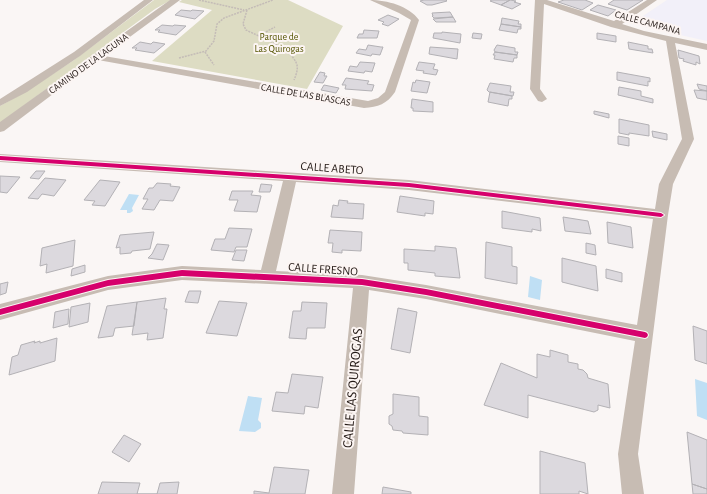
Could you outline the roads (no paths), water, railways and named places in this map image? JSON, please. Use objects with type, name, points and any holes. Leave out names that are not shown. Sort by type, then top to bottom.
[{"type":"street","name":"CAMINO DE LA LAGUNA","points":[[0,103],[23,90],[77,54],[149,0]]},
{"type":"street","name":"CAMINO DE LA LAGUNA","points":[[0,128],[160,10],[176,0]]},
{"type":"street","name":"CALLE DE LAS BLASCAS","points":[[96,57],[364,105],[378,104],[386,99],[390,92],[415,20],[413,17],[374,0]]},
{"type":"street","points":[[388,6],[399,0]]},
{"type":"street","points":[[540,0],[535,89],[542,99]]},
{"type":"street","name":"CALLE CAMPANA","points":[[540,0],[642,33],[707,47]]},
{"type":"street","points":[[614,24],[653,0]]},
{"type":"street","points":[[633,494],[628,454],[661,215],[666,184],[688,139],[670,39]]},
{"type":"street","name":"CALLE ABETO","points":[[0,158],[291,176],[409,185],[661,215]]},
{"type":"street","points":[[267,276],[291,176]]},
{"type":"street","name":"CALLE FRESNO","points":[[0,312],[108,283],[182,273],[267,276],[362,282],[426,292],[645,334]]},
{"type":"street","name":"CALLE LAS QUIROGAS","points":[[343,494],[362,282]]},
{"type":"water","points":[[129,194],[139,195],[132,208],[133,211],[127,213],[127,210],[120,210]]},
{"type":"water","points":[[530,276],[542,280],[540,300],[528,297]]},
{"type":"water","points":[[695,379],[707,383],[707,420],[697,416]]},
{"type":"water","points":[[248,396],[262,398],[258,420],[261,423],[261,428],[255,432],[239,431]]},
{"type":"park label","name":"Parque de Las Quirogas","points":[[279,42]]}]
